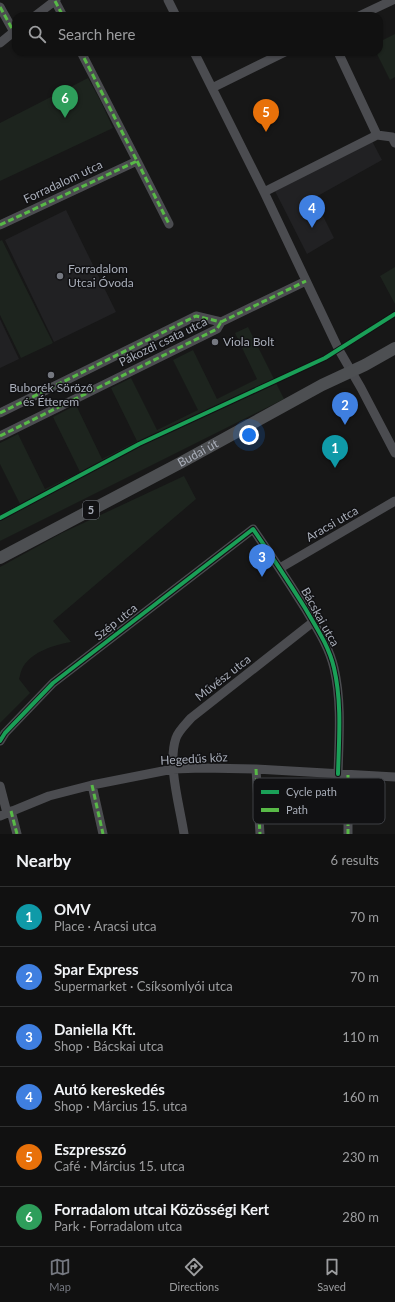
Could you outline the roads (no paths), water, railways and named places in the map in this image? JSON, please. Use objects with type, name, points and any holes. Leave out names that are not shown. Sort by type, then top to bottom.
[{"type":"main road","name":"Budai út","points":[[0,558],[182,462],[322,385],[351,372],[395,348]]},
{"type":"street","points":[[40,12],[56,0],[61,12]]},
{"type":"street","points":[[168,0],[174,12]]},
{"type":"street","points":[[368,12],[393,0]]},
{"type":"street","points":[[0,7],[12,26]]},
{"type":"street","points":[[0,43],[12,33]]},
{"type":"street","points":[[83,56],[168,224]]},
{"type":"street","points":[[196,56],[264,192],[338,350],[361,388],[395,452]]},
{"type":"street","points":[[212,88],[277,56]]},
{"type":"street","points":[[340,56],[377,135]]},
{"type":"street","points":[[264,192],[377,135],[394,139]]},
{"type":"street","name":"Forradalom utca","points":[[0,225],[137,161]]},
{"type":"street","points":[[221,322],[306,281]]},
{"type":"street","name":"Pákozdi csata utca","points":[[0,413],[196,316],[221,322],[217,329],[0,436]]},
{"type":"street","name":"Aracsi utca","points":[[280,568],[395,501]]},
{"type":"street","name":"Bácskai utca","points":[[252,529],[280,568],[313,622],[330,655],[340,706],[338,774]]},
{"type":"street","name":"Szép utca","points":[[0,741],[5,733],[53,683],[252,529]]},
{"type":"street","name":"Művész utca","points":[[184,834],[173,769],[174,745],[180,730],[191,718],[313,622]]},
{"type":"street","name":"Hegedűs köz","points":[[6,813],[49,796],[92,785],[173,769],[256,769],[395,777]]},
{"type":"street","points":[[256,769],[257,778]]},
{"type":"street","points":[[92,785],[103,834]]},
{"type":"street","points":[[0,786],[6,813],[17,834]]},
{"type":"street","points":[[259,824],[260,834]]},
{"type":"place","name":"Forradalom utcai Közösségi Kert","points":[[65,118]]},
{"type":"place","name":"Eszpresszó","points":[[266,132]]},
{"type":"place","name":"Autó kereskedés","points":[[312,228]]},
{"type":"place","name":"Forradalom Utcai Óvoda","points":[[60,276]]},
{"type":"place","name":"Viola Bolt","points":[[215,342]]},
{"type":"place","name":"Buborék Söröző és Étterem","points":[[51,375]]},
{"type":"place","name":"Spar Express","points":[[345,425]]},
{"type":"place","name":"OMV","points":[[335,468]]},
{"type":"place","name":"Daniella Kft.","points":[[262,577]]}]
